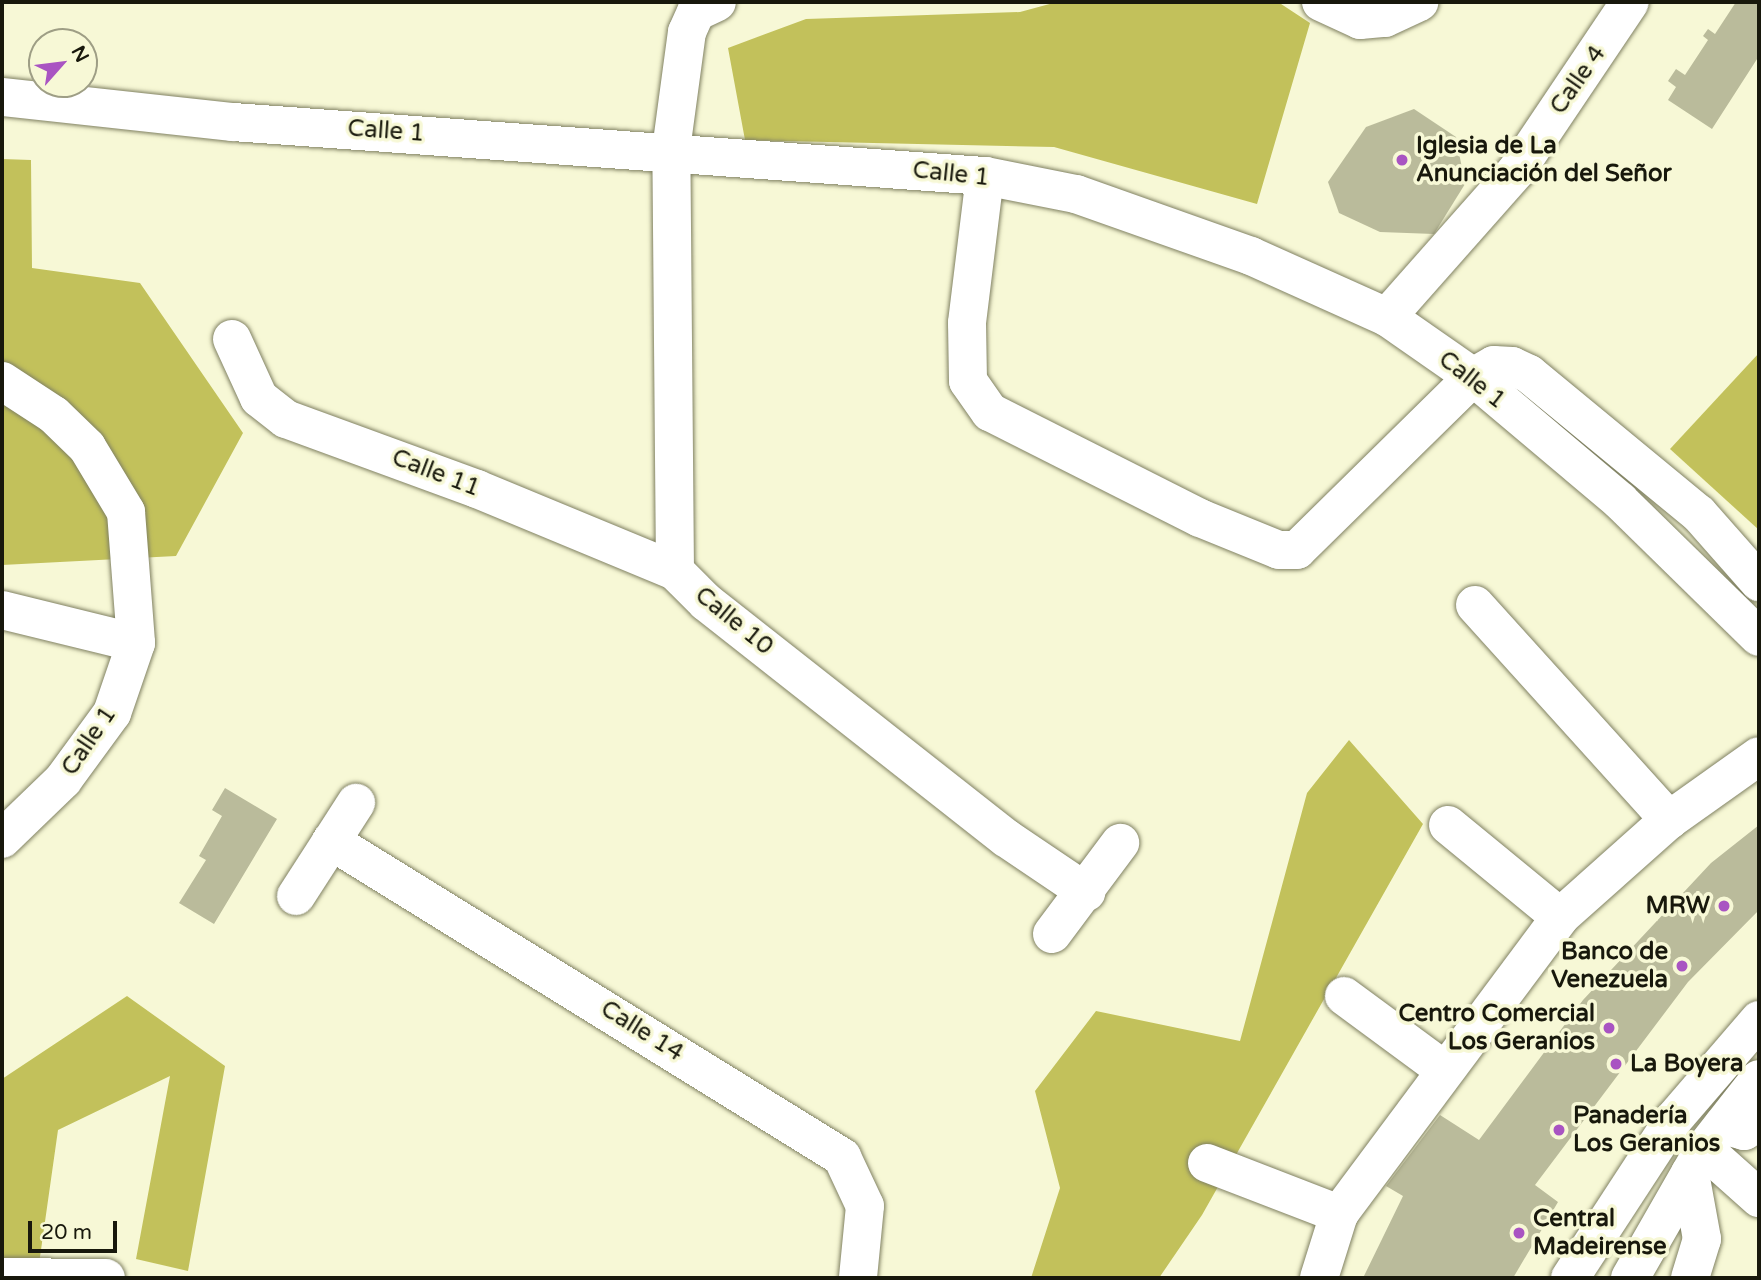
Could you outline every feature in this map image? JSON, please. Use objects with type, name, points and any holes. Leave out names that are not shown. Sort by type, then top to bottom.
[{"type":"street","name":"Calle 10","points":[[717,2],[696,12],[687,32],[671,150],[675,571],[706,602],[1006,838],[1086,892]]},
{"type":"street","points":[[1321,2],[1360,20],[1385,18],[1419,2]]},
{"type":"street","name":"Calle 4","points":[[1387,317],[1517,170],[1575,99],[1630,2]]},
{"type":"street","name":"Calle 1","points":[[2,97],[233,121],[671,150],[985,176],[1076,194],[1251,256],[1387,317],[1473,377],[1620,500],[1759,637]]},
{"type":"street","points":[[985,176],[967,323],[968,381],[990,412],[1223,528],[1279,550],[1297,550],[1473,377],[1494,365],[1512,366],[1529,374],[1699,514],[1759,582]]},
{"type":"street","name":"Calle 11","points":[[232,339],[259,398],[286,419],[477,489],[675,571]]},
{"type":"street","name":"Calle 1","points":[[2,381],[54,415],[87,447],[126,512],[136,643],[112,713],[63,780],[2,839]]},
{"type":"street","points":[[1475,605],[1669,820]]},
{"type":"street","points":[[2,610],[136,643]]},
{"type":"street","points":[[1319,1278],[1339,1214],[1443,1069],[1560,917],[1669,820],[1759,756]]},
{"type":"street","points":[[296,896],[356,803]]},
{"type":"street","points":[[1448,825],[1560,917]]},
{"type":"street","name":"Calle 14","points":[[331,841],[842,1157],[865,1206],[858,1278]]},
{"type":"street","points":[[1052,934],[1120,843]]},
{"type":"street","points":[[1344,996],[1443,1069]]},
{"type":"street","points":[[1570,1278],[1673,1120],[1759,1020]]},
{"type":"street","points":[[1630,1278],[1759,1079]]},
{"type":"street","points":[[1719,1140],[1759,1163]]},
{"type":"street","points":[[1719,1140],[1759,1198]]},
{"type":"street","points":[[1690,1278],[1702,1239],[1719,1140]]},
{"type":"street","points":[[1207,1163],[1339,1214]]},
{"type":"street","points":[[2,1277],[106,1278]]},
{"type":"shaded area","points":[[1057,2],[1278,2],[1310,23],[1257,204],[1054,147],[745,140],[728,48],[806,19],[1020,12]]},
{"type":"shaded area","points":[[2,159],[31,160],[32,268],[140,283],[243,433],[176,556],[2,565]]},
{"type":"shaded area","points":[[1759,353],[1759,530],[1670,449]]},
{"type":"shaded area","points":[[1349,740],[1423,824],[1202,1215],[1159,1278],[1031,1278],[1060,1188],[1035,1091],[1096,1011],[1240,1041],[1307,793]]},
{"type":"shaded area","points":[[127,996],[225,1066],[188,1271],[136,1259],[170,1076],[58,1130],[37,1278],[2,1278],[2,1079]]},
{"type":"building","points":[[1736,2],[1759,2],[1759,56],[1712,129],[1668,100],[1676,87],[1668,81],[1676,69],[1685,75],[1708,40],[1703,36],[1708,29],[1715,34]]},
{"type":"building","name":"Iglesia de La Anunciación del Señor","points":[[1414,109],[1456,137],[1465,184],[1434,234],[1380,232],[1339,213],[1328,182],[1366,127]]},
{"type":"building","points":[[225,788],[277,819],[214,924],[179,903],[206,860],[199,856],[222,816],[212,810]]},
{"type":"building","name":"Centro Comercial Los Geranios","points":[[1759,825],[1759,910],[1688,982],[1535,1185],[1558,1202],[1513,1278],[1363,1278],[1403,1196],[1386,1186],[1440,1115],[1479,1140],[1583,1000],[1711,863]]},
{"type":"place","name":"Iglesia de La Anunciación del Señor","points":[[1402,160]]},
{"type":"place","name":"MRW","points":[[1724,906]]},
{"type":"place","name":"Banco de Venezuela","points":[[1682,966]]},
{"type":"place","name":"Centro Comercial Los Geranios","points":[[1609,1028]]},
{"type":"place","name":"La Boyera","points":[[1616,1064]]},
{"type":"place","name":"Panadería Los Geranios","points":[[1559,1130]]},
{"type":"place","name":"Central Madeirense","points":[[1519,1233]]}]
